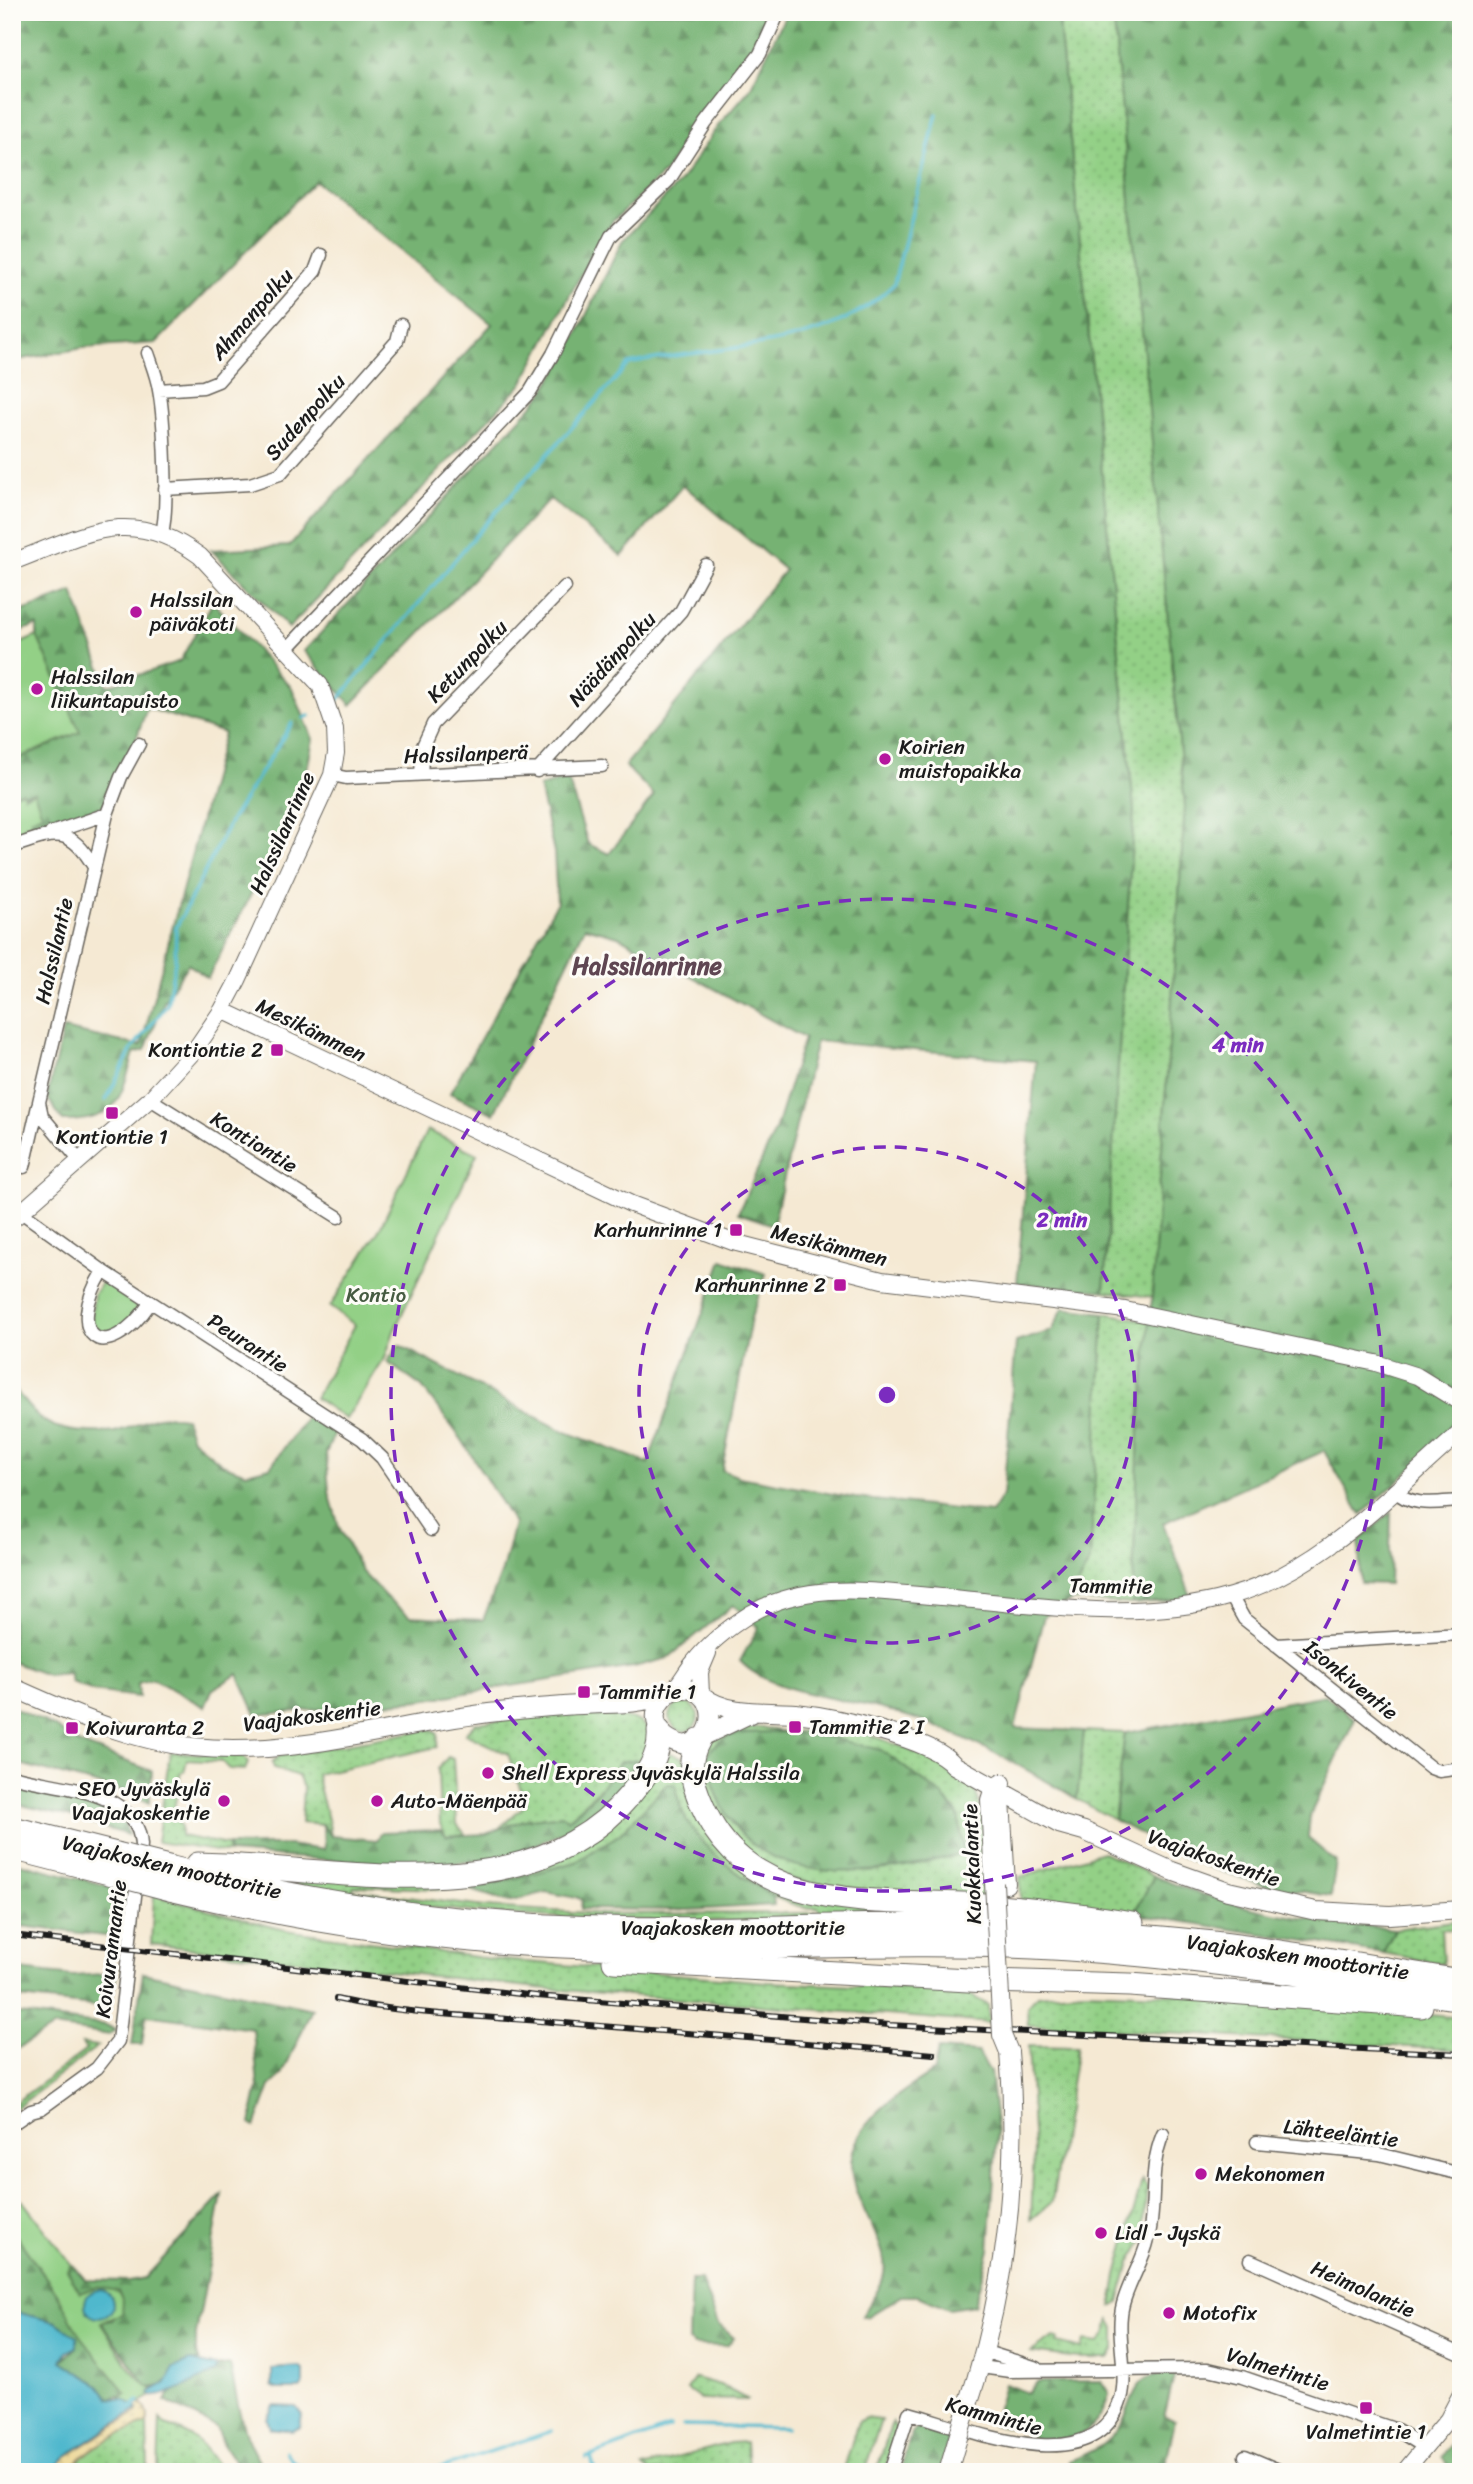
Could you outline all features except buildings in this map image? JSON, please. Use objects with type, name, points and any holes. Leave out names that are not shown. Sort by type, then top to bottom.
[{"type":"highway","points":[[171,1878],[219,1864],[404,1875],[485,1870],[531,1861],[583,1837],[619,1808],[656,1758],[660,1743],[658,1728]]},
{"type":"highway","points":[[701,1738],[692,1751],[691,1768],[711,1825],[740,1858],[781,1884],[834,1897],[1042,1909],[1132,1923],[1203,1942]]},
{"type":"highway","name":"Vaajakosken moottoritie","points":[[12,1828],[114,1864]]},
{"type":"highway","name":"Vaajakosken moottoritie","points":[[12,1848],[114,1864],[331,1922],[511,1943],[617,1947],[1035,1947],[1222,1964],[1461,2002]]},
{"type":"highway","name":"Vaajakosken moottoritie","points":[[171,1878],[249,1886],[373,1909],[529,1925],[668,1929],[966,1926],[1203,1942],[1461,1980]]},
{"type":"highway","points":[[511,1943],[575,1958],[1005,1982],[1130,1985],[1390,2004],[1461,2002]]},
{"type":"main road","name":"Vaajakoskentie","points":[[12,1687],[113,1729],[168,1743],[219,1749],[275,1748],[494,1712],[642,1702],[670,1692]]},
{"type":"main road","points":[[687,1689],[702,1695],[712,1716],[701,1738],[687,1745],[677,1744],[658,1728],[656,1707],[670,1692],[687,1689]]},
{"type":"main road","name":"Vaajakoskentie","points":[[702,1695],[718,1707],[799,1714],[856,1724],[947,1757],[954,1765],[1001,1788],[1059,1824],[1084,1831],[1172,1871],[1228,1891],[1316,1910],[1390,1914],[1461,1910]]},
{"type":"main road","name":"Vaajakoskentie","points":[[583,1705],[638,1713],[658,1728]]},
{"type":"main road","name":"Vaajakoskentie","points":[[701,1738],[754,1712]]},
{"type":"main road","name":"Kuokkalantie","points":[[948,2472],[983,2359],[1009,2227],[1015,2133],[1009,2052],[1002,2035],[1005,1982],[1000,1884],[1001,1788]]},
{"type":"street","points":[[288,648],[530,392],[554,354],[611,236],[669,180],[706,123],[760,54],[779,12]]},
{"type":"street","name":"Ahmanpolku","points":[[159,390],[203,387],[218,381],[315,271],[321,255]]},
{"type":"street","name":"Sudenpolku","points":[[165,489],[250,484],[281,474],[397,341],[401,325]]},
{"type":"street","points":[[12,562],[97,530],[127,528],[162,532],[165,521],[165,489],[159,390],[148,353]]},
{"type":"street","name":"Halssilanrinne","points":[[17,1216],[150,1099],[194,1051],[222,1010],[332,775],[336,753],[330,710],[320,685],[200,556],[162,532]]},
{"type":"street","name":"Näädänpolku","points":[[537,771],[681,611],[706,565]]},
{"type":"street","name":"Ketunpolku","points":[[421,774],[423,746],[433,724],[565,586]]},
{"type":"street","name":"Halssilantie","points":[[24,1167],[107,814],[121,777],[139,744]]},
{"type":"street","name":"Halssilanperä","points":[[332,775],[346,778],[602,766]]},
{"type":"street","points":[[12,847],[107,814]]},
{"type":"street","points":[[51,834],[67,837],[85,852],[94,867]]},
{"type":"street","name":"Mesikämmen","points":[[222,1010],[631,1204],[733,1242],[882,1280],[1101,1306],[1376,1363],[1417,1376],[1461,1403]]},
{"type":"street","name":"Kontiontie","points":[[150,1099],[338,1217]]},
{"type":"street","points":[[39,1102],[43,1116],[79,1160]]},
{"type":"street","name":"Peurantie","points":[[17,1216],[362,1439],[382,1458],[431,1530]]},
{"type":"street","points":[[103,1271],[86,1304],[88,1325],[96,1337],[106,1340],[120,1337],[151,1302]]},
{"type":"street","name":"Tammitie","points":[[670,1692],[700,1655],[737,1623],[789,1596],[819,1591],[875,1591],[1115,1609],[1173,1607],[1231,1596],[1301,1566],[1353,1531],[1394,1490],[1461,1432]]},
{"type":"street","points":[[1394,1490],[1402,1499],[1416,1502],[1461,1501]]},
{"type":"street","name":"Isonkiventie","points":[[1231,1596],[1244,1619],[1431,1768],[1439,1771],[1461,1768]]},
{"type":"street","points":[[1276,1645],[1461,1634]]},
{"type":"street","name":"Tammitie","points":[[702,1695],[700,1672],[718,1640]]},
{"type":"street","name":"Koivurannantie","points":[[12,1776],[97,1797],[125,1808],[138,1824],[141,1845],[118,2041],[97,2068],[42,2108],[31,2111],[15,2122]]},
{"type":"street","points":[[1121,2370],[1122,2305],[1149,2239],[1154,2162],[1163,2134]]},
{"type":"street","name":"Lähteeläntie","points":[[1257,2142],[1379,2154],[1461,2174]]},
{"type":"street","name":"Heimolantie","points":[[1250,2260],[1461,2354]]},
{"type":"street","name":"Valmetintie","points":[[983,2359],[1010,2371],[1185,2367],[1224,2372],[1397,2430],[1423,2446]]},
{"type":"street","name":"Kammintie","points":[[890,2472],[909,2413],[1041,2450],[1078,2446],[1102,2431],[1114,2416],[1122,2398],[1121,2370]]},
{"type":"street","points":[[1404,2472],[1448,2419],[1461,2394]]},
{"type":"street","points":[[1245,2456],[1283,2472]]},
{"type":"green space","points":[[12,12],[769,12],[753,47],[700,116],[665,172],[613,221],[593,252],[522,384],[289,628],[211,550],[289,546],[492,324],[315,181],[156,343],[83,348],[12,361]]},
{"type":"green space","points":[[787,12],[1058,12],[1134,809],[1104,1291],[1017,1283],[1036,1061],[816,1041],[773,1225],[738,1213],[775,1131],[804,1038],[618,936],[585,927],[494,1114],[450,1093],[557,903],[554,852],[539,787],[568,779],[588,844],[609,854],[654,795],[625,766],[785,570],[683,485],[622,556],[550,499],[351,705],[304,651],[540,397],[567,355],[622,241],[680,182],[717,127],[750,89]]},
{"type":"green space","points":[[1058,12],[1113,12],[1185,806],[1152,1297],[1104,1291],[1134,809]]},
{"type":"green space","points":[[1113,12],[1461,12],[1461,1424],[1361,1515],[1324,1451],[1163,1523],[1192,1599],[1132,1604],[1139,1434],[1152,1297],[1185,806]]},
{"type":"green space","points":[[73,592],[107,686],[180,661],[213,602],[292,688],[313,739],[302,795],[208,978],[188,964],[165,999],[145,1050],[134,1053],[125,1083],[114,1104],[96,1117],[63,1121],[47,1097],[63,1029],[141,1046],[224,733],[147,708],[129,759],[105,805],[35,831],[31,819],[42,814],[33,792],[12,795],[12,761],[80,732],[37,636],[37,625],[12,634],[12,615]]},
{"type":"green space","name":"Halssilan liikuntapuisto","points":[[37,636],[80,732],[12,761],[12,647]]},
{"type":"green space","points":[[22,791],[24,796],[34,792],[42,814],[24,826],[25,831],[12,836],[12,795]]},
{"type":"green space","name":"Kontio","points":[[427,1130],[477,1154],[394,1331],[385,1358],[346,1419],[315,1398],[355,1325],[330,1307],[379,1230]]},
{"type":"green space","points":[[722,1260],[766,1274],[751,1318],[722,1470],[739,1477],[855,1498],[991,1513],[1003,1495],[1016,1342],[1052,1331],[1063,1308],[1104,1313],[1090,1561],[1076,1587],[1073,1600],[1044,1616],[1015,1728],[1084,1731],[1077,1799],[1012,1762],[921,1721],[771,1682],[740,1661],[759,1627],[733,1605],[668,1658],[634,1667],[421,1700],[256,1715],[238,1674],[212,1690],[205,1707],[153,1679],[138,1683],[139,1697],[92,1691],[71,1682],[69,1673],[47,1675],[12,1662],[12,1384],[35,1414],[63,1429],[111,1432],[156,1417],[185,1418],[192,1439],[222,1464],[246,1473],[270,1467],[308,1415],[336,1430],[326,1453],[329,1492],[339,1527],[361,1571],[386,1597],[410,1616],[483,1620],[502,1571],[514,1524],[462,1440],[422,1387],[387,1362],[399,1345],[563,1431],[648,1463]]},
{"type":"green space","points":[[105,1277],[142,1301],[122,1329],[103,1334],[91,1322],[94,1294]]},
{"type":"green space","points":[[1104,1313],[1150,1321],[1139,1434],[1132,1604],[1073,1600],[1076,1587],[1090,1561]]},
{"type":"green space","points":[[1391,1512],[1389,1584],[1360,1583],[1359,1541]]},
{"type":"green space","points":[[1325,1695],[1355,1719],[1310,1815],[1308,1838],[1336,1862],[1331,1896],[1261,1885],[1189,1860],[1114,1820],[1125,1733]]},
{"type":"green space","points":[[684,1703],[694,1707],[698,1717],[694,1727],[684,1731],[674,1727],[670,1717],[674,1707]]},
{"type":"green space","points":[[12,1707],[55,1727],[80,1744],[152,1771],[149,1803],[126,1792],[12,1762]]},
{"type":"green space","points":[[566,1713],[617,1716],[638,1721],[650,1730],[646,1758],[621,1791],[636,1760],[607,1781],[568,1820],[562,1815],[524,1820],[497,1830],[526,1804],[508,1754],[465,1734],[476,1723]]},
{"type":"green space","points":[[761,1727],[790,1732],[843,1728],[860,1732],[928,1758],[961,1777],[975,1792],[983,1820],[985,1898],[900,1895],[838,1888],[789,1878],[765,1865],[729,1832],[714,1811],[703,1790],[699,1769],[703,1750],[719,1735],[734,1730]]},
{"type":"green space","points":[[431,1729],[438,1734],[437,1747],[317,1774],[331,1836],[323,1825],[301,1823],[303,1787],[298,1776],[274,1768],[272,1762],[279,1756]]},
{"type":"green space","points":[[1084,1731],[1125,1733],[1114,1820],[1077,1799]]},
{"type":"green space","points":[[778,1732],[823,1736],[881,1750],[942,1795],[958,1814],[964,1853],[882,1870],[842,1872],[804,1867],[770,1855],[741,1833],[720,1801],[707,1755],[714,1746],[730,1736]]},
{"type":"green space","points":[[170,1752],[243,1756],[248,1763],[245,1770],[230,1769],[222,1762],[187,1760],[184,1772],[181,1772],[174,1809],[171,1811],[181,1826],[181,1836],[228,1845],[229,1853],[157,1842]]},
{"type":"green space","points":[[670,1753],[684,1758],[752,1874],[1041,1916],[766,1921],[559,1917],[419,1906],[208,1868],[536,1867]],"holes":[[[667,1784],[676,1785],[678,1807],[687,1823],[718,1858],[758,1888],[799,1906],[817,1908],[822,1913],[603,1914],[485,1907],[352,1890],[354,1886],[471,1890],[576,1862],[620,1834]]]},
{"type":"green space","points":[[448,1757],[453,1759],[457,1824],[465,1834],[446,1836],[440,1824],[438,1769]]},
{"type":"green space","points":[[636,1759],[621,1791],[581,1824],[506,1858],[425,1866],[229,1853],[228,1845],[289,1845],[324,1850],[323,1825],[331,1836],[377,1840],[382,1832],[441,1830],[447,1836],[486,1834],[524,1820],[562,1815],[568,1820],[596,1794],[620,1762]]},
{"type":"green space","points":[[667,1784],[676,1785],[687,1821],[698,1837],[725,1863],[773,1896],[774,1905],[688,1910],[581,1909],[582,1899],[546,1892],[509,1902],[471,1890],[576,1862],[620,1834]]},
{"type":"green space","points":[[12,1785],[109,1808],[125,1823],[128,1835],[68,1816],[12,1803]]},
{"type":"green space","points":[[1103,1852],[1154,1876],[1134,1914],[1021,1901],[1020,1877]]},
{"type":"green space","points":[[12,1861],[128,1891],[122,1938],[12,1925]]},
{"type":"green space","points":[[1154,1876],[1214,1898],[1272,1913],[1395,1929],[1383,1953],[1134,1914]]},
{"type":"green space","points":[[154,1895],[285,1930],[490,1959],[768,1982],[963,1991],[988,2005],[989,2023],[538,1988],[151,1944]]},
{"type":"green space","points":[[1461,1920],[1461,1930],[1441,1929],[1443,1964],[1383,1953],[1395,1929]]},
{"type":"green space","points":[[12,1969],[73,1976],[117,1973],[110,2008],[12,1997]]},
{"type":"green space","points":[[143,1973],[312,2009],[282,2075],[270,2086],[255,2127],[250,2124],[258,2087],[253,2029],[146,2015],[142,2045],[132,2045]]},
{"type":"green space","points":[[1084,1991],[1220,1996],[1461,2018],[1461,2050],[1028,2025],[1027,2007],[1037,1995]]},
{"type":"green space","points":[[12,2013],[106,2025],[116,2030],[110,2035],[53,2027],[12,2052]]},
{"type":"green space","points":[[82,2044],[98,2046],[12,2111],[12,2105],[86,2050]]},
{"type":"green space","points":[[1028,2046],[1077,2047],[1052,2202],[1031,2220],[1034,2149]]},
{"type":"green space","points":[[938,2049],[978,2052],[990,2072],[997,2133],[989,2250],[974,2305],[948,2309],[919,2296],[901,2296],[867,2317],[862,2316],[879,2287],[885,2266],[881,2247],[853,2181],[851,2162],[855,2145],[863,2129],[875,2115],[934,2071]]},
{"type":"green space","points":[[1142,2180],[1147,2187],[1142,2243],[1130,2263],[1119,2302],[1112,2306],[1117,2275]]},
{"type":"green space","points":[[222,2195],[196,2334],[196,2353],[200,2361],[182,2365],[162,2386],[148,2388],[101,2322],[113,2320],[88,2290],[80,2293],[67,2270],[71,2264],[86,2280],[129,2281],[145,2278]]},
{"type":"green space","points":[[12,2200],[17,2205],[22,2200],[71,2264],[67,2270],[80,2293],[96,2287],[118,2291],[123,2301],[122,2314],[101,2323],[132,2371],[147,2386],[154,2389],[150,2392],[151,2396],[134,2406],[120,2398],[127,2394],[80,2336],[57,2293],[12,2230]]},
{"type":"green space","points":[[12,2230],[128,2394],[109,2398],[99,2385],[62,2361],[77,2347],[76,2337],[56,2322],[12,2311]]},
{"type":"green space","points":[[691,2280],[701,2280],[718,2324],[734,2338],[727,2346],[693,2345],[689,2341]]},
{"type":"green space","points":[[1110,2320],[1115,2327],[1115,2348],[1109,2358],[1079,2358],[1031,2352],[1054,2337],[1058,2338],[1057,2343],[1082,2349],[1084,2341],[1099,2343],[1106,2334]]},
{"type":"green space","points":[[230,2365],[246,2436],[268,2472],[242,2472],[222,2443],[216,2427],[165,2401],[181,2386],[215,2372],[217,2367]]},
{"type":"green space","points":[[1175,2373],[1164,2417],[1175,2420],[1164,2472],[1067,2472],[1069,2461],[1098,2447],[1116,2431],[1142,2382],[1154,2376]]},
{"type":"green space","points":[[695,2378],[720,2385],[748,2400],[701,2399],[687,2389]]},
{"type":"green space","points":[[1101,2381],[1109,2393],[1105,2407],[1093,2426],[1076,2436],[1040,2444],[1021,2427],[993,2426],[1004,2384],[1028,2393],[1037,2382]]},
{"type":"green space","points":[[865,2418],[881,2420],[864,2472],[651,2472],[643,2467],[730,2443],[746,2442],[748,2467],[844,2469],[858,2422]]},
{"type":"green space","points":[[160,2419],[165,2425],[191,2436],[198,2442],[221,2472],[158,2472]]},
{"type":"green space","points":[[892,2422],[897,2429],[884,2472],[876,2472]]},
{"type":"green space","points":[[147,2423],[148,2472],[69,2472],[93,2449],[115,2436]]},
{"type":"green space","points":[[918,2428],[950,2435],[939,2472],[900,2472],[911,2434]]},
{"type":"green space","points":[[1461,2431],[1461,2472],[1454,2472],[1442,2456]]},
{"type":"sand","points":[[128,2394],[141,2403],[148,2413],[147,2423],[115,2436],[93,2449],[69,2472],[52,2472],[65,2457],[135,2413],[138,2409],[120,2398]]},
{"type":"water","points":[[99,2290],[109,2294],[113,2304],[109,2314],[99,2318],[89,2314],[85,2304],[89,2294]]},
{"type":"water","points":[[12,2311],[56,2322],[77,2337],[77,2347],[67,2352],[62,2361],[99,2385],[109,2398],[126,2400],[138,2408],[65,2457],[51,2472],[12,2472]]},
{"type":"water","points":[[191,2361],[217,2367],[216,2372],[173,2391],[151,2396],[149,2393],[166,2383],[174,2368]]},
{"type":"water","points":[[299,2367],[304,2370],[304,2384],[300,2389],[277,2389],[272,2386],[272,2369]]},
{"type":"water","points":[[273,2406],[296,2407],[302,2415],[300,2427],[292,2431],[270,2428],[267,2419]]},
{"type":"waterway","points":[[333,706],[479,531],[629,364],[769,343],[803,335],[866,307],[894,284],[937,114]]},
{"type":"waterway","points":[[304,718],[309,716]]},
{"type":"waterway","points":[[106,1100],[132,1049],[167,1005],[175,961],[176,928],[231,820],[292,723]]},
{"type":"waterway","points":[[134,2406],[139,2401]]},
{"type":"waterway","points":[[683,2426],[786,2428]]},
{"type":"waterway","points":[[586,2458],[670,2427]]},
{"type":"waterway","points":[[421,2470],[444,2467],[552,2431]]},
{"type":"waterway","points":[[286,2451],[296,2464],[304,2467],[349,2469]]},
{"type":"waterway","points":[[591,2457],[595,2472]]},
{"type":"waterway","points":[[373,2469],[402,2470]]},
{"type":"railway","points":[[12,1935],[537,1996],[889,2025],[1461,2054]]},
{"type":"railway","points":[[336,1999],[444,2014],[934,2054]]},
{"type":"place","name":"Halssilan päiväkoti","points":[[136,612]]},
{"type":"place","name":"Halssilan liikuntapuisto","points":[[37,689]]},
{"type":"place","name":"Koirien muistopaikka","points":[[885,759]]},
{"type":"place","name":"Kontiontie 2","points":[[277,1050]]},
{"type":"place","name":"Kontiontie 1","points":[[112,1113]]},
{"type":"place","name":"Karhunrinne 1","points":[[736,1230]]},
{"type":"place","name":"Karhunrinne 2","points":[[840,1285]]},
{"type":"place","name":"Tammitie 1","points":[[584,1692]]},
{"type":"place","name":"Tammitie 2 I","points":[[795,1727]]},
{"type":"place","name":"Koivuranta 2","points":[[72,1728]]},
{"type":"place","name":"Shell Express Jyväskylä Halssila","points":[[488,1773]]},
{"type":"place","name":"SEO Jyväskylä Vaajakoskentie","points":[[224,1801]]},
{"type":"place","name":"Auto-Mäenpää","points":[[377,1801]]},
{"type":"place","name":"Mekonomen","points":[[1201,2174]]},
{"type":"place","name":"Lidl - Jyskä","points":[[1101,2233]]},
{"type":"place","name":"Motofix","points":[[1169,2313]]},
{"type":"place","name":"Valmetintie 1","points":[[1366,2408]]},
{"type":"district","name":"Halssilanrinne","points":[[647,966]]}]
